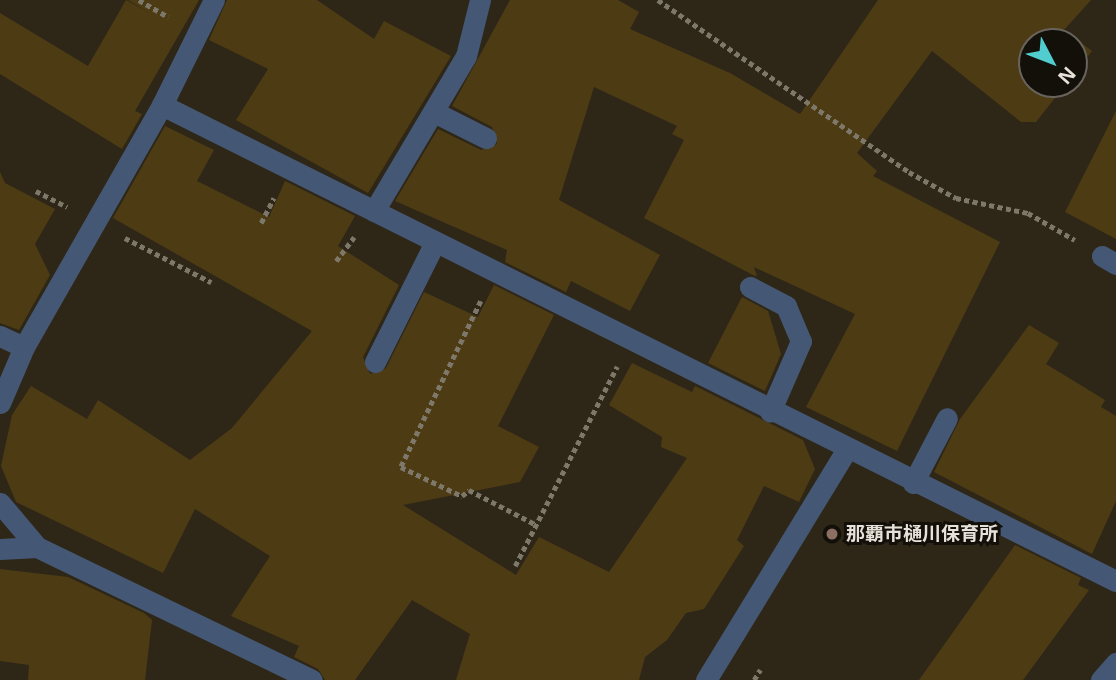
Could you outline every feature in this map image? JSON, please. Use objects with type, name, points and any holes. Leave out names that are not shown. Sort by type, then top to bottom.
[{"type":"street","points":[[0,403],[24,347],[162,105],[214,0]]},
{"type":"street","points":[[374,211],[436,113],[466,56],[480,0]]},
{"type":"street","points":[[162,105],[846,451],[1116,581]]},
{"type":"street","points":[[436,113],[486,138]]},
{"type":"street","points":[[374,362],[435,242]]},
{"type":"street","points":[[750,287],[786,306],[801,341],[770,412]]},
{"type":"street","points":[[0,336],[24,347]]},
{"type":"street","points":[[913,482],[947,418]]},
{"type":"street","points":[[706,680],[846,451]]},
{"type":"street","points":[[0,503],[37,547],[312,680]]},
{"type":"street","points":[[0,549],[37,547]]},
{"type":"street","points":[[1101,680],[1116,663]]},
{"type":"path","points":[[658,0],[909,172],[956,198],[1028,213],[1109,260]]},
{"type":"path","points":[[495,273],[401,467],[462,496],[469,490],[536,524]]},
{"type":"path","points":[[515,566],[630,341]]},
{"type":"path","points":[[754,680],[760,670]]},
{"type":"building","points":[[126,0],[150,13],[128,0],[199,0],[135,111],[142,114],[122,149],[0,74],[0,13],[88,66]]},
{"type":"building","points":[[227,0],[317,0],[374,39],[384,21],[451,56],[368,193],[236,120],[268,69],[209,40]]},
{"type":"building","points":[[510,0],[618,0],[639,12],[630,29],[730,73],[800,114],[878,0],[1091,0],[1066,28],[1018,28],[1018,98],[1055,98],[1036,122],[1021,122],[932,51],[857,153],[877,171],[873,176],[1000,242],[897,451],[806,407],[855,314],[754,267],[757,276],[753,275],[644,218],[684,140],[672,134],[677,126],[594,87],[559,200],[660,255],[630,311],[571,281],[566,292],[505,262],[507,250],[395,201],[438,129],[481,150],[497,144],[492,127],[452,106]]},
{"type":"building","points":[[1116,111],[1116,239],[1065,212]]},
{"type":"building","points":[[165,126],[214,150],[197,181],[269,217],[285,181],[355,216],[338,246],[399,285],[363,357],[370,374],[386,368],[424,292],[478,317],[494,285],[554,315],[498,426],[539,447],[520,482],[403,505],[516,575],[539,537],[609,572],[687,458],[661,447],[662,437],[609,405],[632,363],[692,392],[695,386],[803,440],[815,469],[799,502],[764,486],[737,540],[744,546],[704,609],[686,613],[667,640],[645,657],[639,680],[456,680],[470,634],[412,600],[355,680],[325,680],[318,669],[294,657],[299,646],[231,616],[270,556],[195,509],[163,573],[16,502],[1,466],[12,415],[31,386],[87,419],[98,400],[190,460],[232,428],[312,331],[113,218]]},
{"type":"building","points":[[0,172],[5,183],[55,209],[35,244],[50,275],[19,330],[0,323]]},
{"type":"building","points":[[742,297],[768,311],[781,354],[765,391],[708,363]]},
{"type":"building","points":[[1029,325],[1059,343],[1046,364],[1105,400],[1101,407],[1116,416],[1116,501],[1092,554],[934,472],[960,419]]},
{"type":"building","points":[[1015,545],[1081,578],[1078,585],[1089,590],[1023,680],[919,680]]},
{"type":"building","points":[[0,569],[68,577],[144,613],[152,620],[145,680],[28,680],[29,665],[0,661]]},
{"type":"place","name":"那覇市樋川保育所","points":[[832,534]]}]
